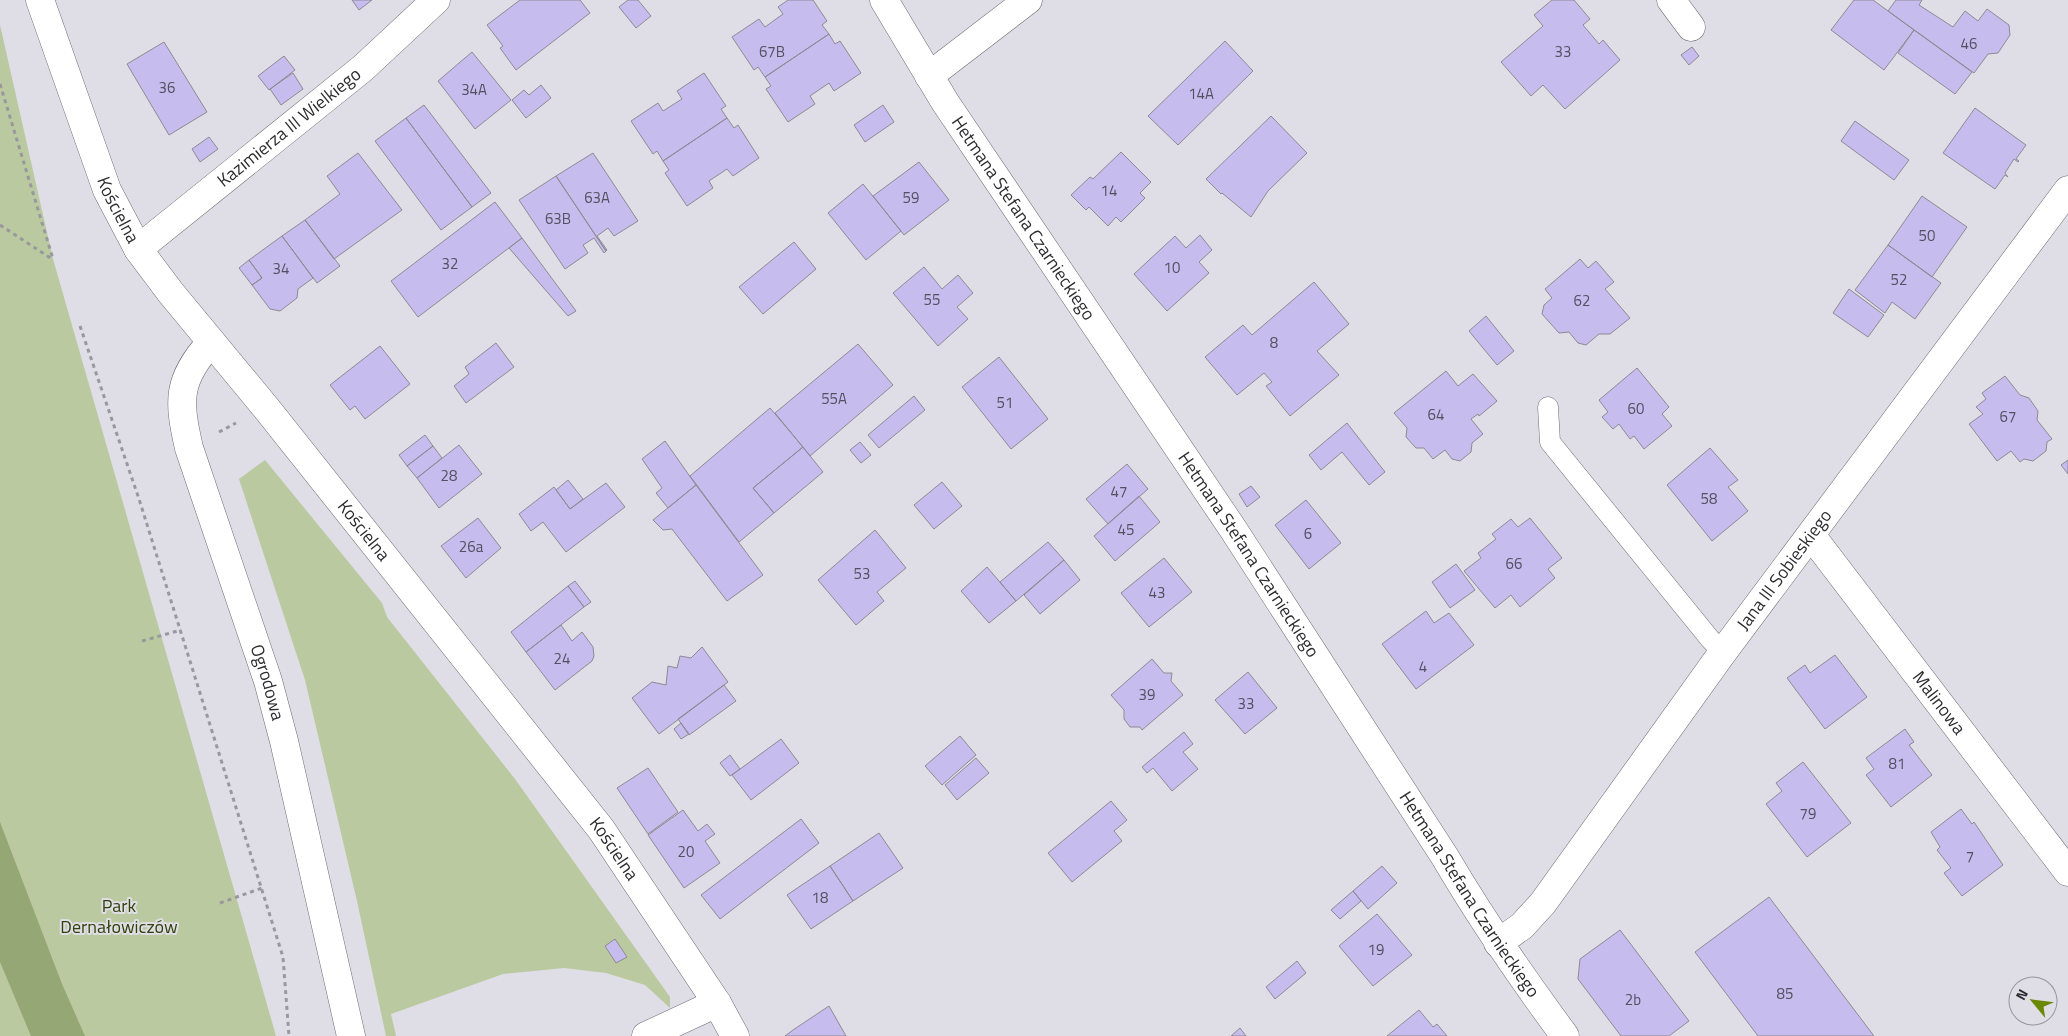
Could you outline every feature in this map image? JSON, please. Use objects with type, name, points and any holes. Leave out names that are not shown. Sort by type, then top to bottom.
[{"type":"street","name":"Kościelna","points":[[40,0],[107,190],[138,249],[210,342],[267,409],[600,829],[717,1003],[736,1036]]},
{"type":"street","name":"Kazimierza III Wielkiego","points":[[138,249],[363,68],[436,0]]},
{"type":"street","name":"Hetmana Stefana Czarnieckiego","points":[[884,0],[929,76],[1047,255],[1233,529],[1440,849],[1478,914],[1565,1036]]},
{"type":"street","points":[[929,76],[1028,0]]},
{"type":"street","points":[[1671,0],[1691,27]]},
{"type":"street","name":"Jana III Sobieskiego","points":[[1498,943],[1522,926],[1543,903],[1723,652],[2068,190]]},
{"type":"street","name":"Ogrodowa","points":[[210,342],[194,361],[185,382],[181,402],[183,423],[189,448],[273,698],[287,751],[351,1036]]},
{"type":"street","name":"Malinowa","points":[[1811,535],[2068,872]]},
{"type":"street","points":[[646,1036],[717,1003]]},
{"type":"lane","points":[[1548,406],[1550,442],[1710,640],[1723,652]]},
{"type":"path","points":[[0,84],[53,259],[0,225]]},
{"type":"path","points":[[80,326],[139,499],[283,957],[289,1036]]},
{"type":"path","points":[[142,641],[181,630]]},
{"type":"path","points":[[220,903],[262,888]]},
{"type":"green space","name":"Park Dernałowiczów","points":[[0,25],[53,259],[276,1036],[0,1036]]},
{"type":"green space","points":[[265,460],[382,603],[387,617],[515,779],[670,997],[670,1008],[645,985],[606,973],[564,968],[503,974],[391,1014],[396,1036],[386,1036],[357,901],[305,680],[239,479]]},
{"type":"shaded area","points":[[0,822],[62,984],[85,1036],[31,1036],[0,962]]},
{"type":"building","points":[[352,0],[372,0],[359,10]]},
{"type":"building","points":[[520,0],[580,0],[590,13],[516,70],[500,48],[503,46],[487,25]]},
{"type":"building","points":[[628,0],[638,0],[651,16],[636,28],[619,7]]},
{"type":"building","points":[[788,0],[813,0],[827,21],[822,25],[829,34],[765,77],[758,67],[754,70],[732,37],[759,19],[765,27],[783,14],[778,7]]},
{"type":"building","points":[[1552,0],[1574,0],[1590,19],[1583,25],[1599,44],[1603,40],[1620,60],[1565,109],[1543,85],[1531,96],[1501,62],[1543,26],[1534,15]]},
{"type":"building","points":[[1854,0],[1873,0],[1914,30],[1884,70],[1831,30]]},
{"type":"building","points":[[1896,0],[1922,0],[1919,5],[1953,27],[1965,11],[1978,21],[1987,9],[2009,25],[2010,35],[1998,53],[1988,54],[1974,73],[1888,11]]},
{"type":"building","points":[[1914,30],[1972,72],[1955,94],[1898,53]]},
{"type":"building","points":[[829,34],[835,44],[840,41],[861,73],[834,91],[829,83],[810,96],[815,104],[788,122],[766,89],[771,86],[765,77]]},
{"type":"building","points":[[1225,41],[1253,71],[1178,145],[1148,116]]},
{"type":"building","points":[[164,42],[207,112],[169,135],[127,64]]},
{"type":"building","points":[[1692,47],[1699,56],[1689,65],[1681,55]]},
{"type":"building","points":[[472,52],[511,100],[475,129],[438,81]]},
{"type":"building","points":[[284,56],[295,70],[269,90],[258,76]]},
{"type":"building","points":[[293,73],[303,89],[281,105],[270,89]]},
{"type":"building","points":[[704,73],[726,106],[721,109],[727,118],[663,161],[657,151],[653,154],[631,121],[658,103],[663,111],[682,99],[677,91]]},
{"type":"building","points":[[541,85],[551,98],[526,118],[512,100],[524,90],[529,95]]},
{"type":"building","points":[[424,105],[491,193],[472,207],[406,118]]},
{"type":"building","points":[[883,105],[894,122],[865,142],[854,125]]},
{"type":"building","points":[[1975,108],[2026,145],[2016,159],[2019,161],[2014,159],[2005,173],[2008,177],[2005,175],[1995,189],[1943,153]]},
{"type":"building","points":[[1271,116],[1307,153],[1268,191],[1251,217],[1221,194],[1206,179]]},
{"type":"building","points":[[406,118],[472,207],[441,230],[375,141]]},
{"type":"building","points":[[727,118],[734,128],[738,125],[759,158],[733,176],[727,169],[709,181],[713,188],[687,206],[665,173],[669,170],[663,161]]},
{"type":"building","points":[[1855,121],[1909,160],[1894,180],[1841,141]]},
{"type":"building","points":[[209,137],[218,149],[200,162],[192,149]]},
{"type":"building","points":[[1121,152],[1151,182],[1140,193],[1145,198],[1121,222],[1116,217],[1108,226],[1089,207],[1086,210],[1071,195],[1090,177],[1093,179]]},
{"type":"building","points":[[358,153],[402,210],[334,259],[305,220],[340,194],[327,176]]},
{"type":"building","points":[[593,153],[638,221],[614,236],[608,228],[597,236],[606,251],[556,176]]},
{"type":"building","points":[[919,162],[949,200],[904,235],[873,196]]},
{"type":"building","points":[[556,176],[606,251],[604,253],[594,238],[583,245],[588,253],[565,269],[519,200]]},
{"type":"building","points":[[863,184],[901,231],[866,260],[828,213]]},
{"type":"building","points":[[1922,196],[1967,227],[1932,277],[1888,245]]},
{"type":"building","points":[[495,202],[522,238],[418,317],[391,281]]},
{"type":"building","points":[[305,220],[340,266],[317,283],[282,236]]},
{"type":"building","points":[[1200,235],[1212,250],[1199,262],[1209,273],[1167,311],[1134,274],[1175,236],[1186,248]]},
{"type":"building","points":[[282,236],[313,278],[298,289],[297,298],[280,311],[270,309],[252,285],[262,278],[249,260]]},
{"type":"building","points":[[522,238],[576,311],[568,316],[509,248]]},
{"type":"building","points":[[794,242],[816,269],[763,314],[739,287]]},
{"type":"building","points":[[1888,245],[1941,283],[1915,319],[1892,302],[1885,313],[1855,290]]},
{"type":"building","points":[[1580,259],[1588,268],[1596,261],[1614,282],[1605,289],[1630,318],[1610,334],[1599,334],[1586,345],[1578,343],[1569,332],[1559,333],[1542,314],[1544,305],[1552,298],[1545,289]]},
{"type":"building","points":[[249,260],[262,278],[252,285],[239,268]]},
{"type":"building","points":[[924,267],[942,289],[958,275],[973,293],[957,307],[968,319],[938,346],[893,293]]},
{"type":"building","points":[[1314,282],[1349,324],[1317,351],[1339,375],[1290,416],[1266,386],[1272,382],[1264,373],[1237,395],[1205,357],[1243,325],[1252,335]]},
{"type":"building","points":[[1849,289],[1884,315],[1868,337],[1833,313]]},
{"type":"building","points":[[1486,316],[1514,351],[1497,365],[1469,331]]},
{"type":"building","points":[[496,343],[514,367],[466,403],[454,386],[469,374],[465,367]]},
{"type":"building","points":[[858,344],[893,385],[810,456],[775,413]]},
{"type":"building","points":[[380,346],[410,384],[365,419],[355,406],[350,410],[330,385]]},
{"type":"building","points":[[999,357],[1048,419],[1011,449],[962,387]]},
{"type":"building","points":[[1637,368],[1669,407],[1662,414],[1672,426],[1644,449],[1634,436],[1630,439],[1619,424],[1613,429],[1602,417],[1608,412],[1599,400]]},
{"type":"building","points":[[1446,371],[1458,386],[1473,374],[1497,401],[1479,416],[1478,414],[1471,419],[1483,434],[1472,443],[1471,452],[1460,461],[1452,459],[1445,450],[1433,459],[1424,448],[1416,448],[1406,437],[1407,428],[1394,413]]},
{"type":"building","points":[[2005,376],[2020,395],[2029,398],[2038,411],[2037,420],[2052,439],[2047,442],[2046,451],[2033,461],[2024,459],[2020,462],[2011,451],[1997,461],[1969,424],[1983,414],[1976,407],[1986,399],[1982,393]]},
{"type":"building","points":[[914,396],[925,410],[879,448],[868,435]]},
{"type":"building","points":[[770,408],[803,447],[753,488],[774,513],[739,542],[690,476]]},
{"type":"building","points":[[1347,423],[1385,472],[1369,485],[1342,452],[1321,470],[1309,455]]},
{"type":"building","points":[[425,435],[433,446],[407,466],[399,455]]},
{"type":"building","points":[[665,441],[696,485],[668,508],[656,493],[662,488],[642,459]]},
{"type":"building","points":[[860,442],[871,455],[861,463],[850,450]]},
{"type":"building","points":[[459,445],[482,474],[439,508],[417,478]]},
{"type":"building","points":[[433,446],[442,458],[417,478],[407,466]]},
{"type":"building","points":[[803,447],[823,472],[774,513],[753,488]]},
{"type":"building","points":[[1710,448],[1738,480],[1728,487],[1748,511],[1712,541],[1667,485]]},
{"type":"building","points":[[2068,460],[2068,474],[2061,465]]},
{"type":"building","points":[[1127,464],[1148,489],[1108,524],[1086,499]]},
{"type":"building","points":[[568,480],[583,499],[570,509],[556,490]]},
{"type":"building","points":[[942,482],[962,506],[934,529],[914,505]]},
{"type":"building","points":[[606,483],[625,507],[566,552],[543,522],[531,531],[519,514],[554,487],[570,509]]},
{"type":"building","points":[[696,485],[763,575],[727,601],[672,529],[663,530],[653,520]]},
{"type":"building","points":[[1251,486],[1260,497],[1247,507],[1239,494]]},
{"type":"building","points":[[1139,496],[1160,522],[1115,561],[1094,536]]},
{"type":"building","points":[[1306,500],[1341,543],[1309,569],[1275,525]]},
{"type":"building","points":[[478,518],[501,548],[466,578],[441,546]]},
{"type":"building","points":[[1530,518],[1562,558],[1548,569],[1555,578],[1520,607],[1511,595],[1495,608],[1464,571],[1481,558],[1478,553],[1496,539],[1492,534],[1511,519],[1518,527]]},
{"type":"building","points":[[875,530],[906,568],[877,592],[884,601],[856,625],[818,580]]},
{"type":"building","points":[[1048,542],[1064,560],[1016,601],[1000,582]]},
{"type":"building","points":[[1164,558],[1192,592],[1149,627],[1121,593]]},
{"type":"building","points":[[1064,560],[1080,580],[1040,614],[1024,595]]},
{"type":"building","points":[[1456,564],[1475,590],[1450,608],[1432,582]]},
{"type":"building","points":[[987,567],[1016,601],[989,623],[961,591]]},
{"type":"building","points":[[575,581],[591,602],[584,607],[568,586]]},
{"type":"building","points":[[568,586],[584,607],[526,652],[511,632]]},
{"type":"building","points":[[1426,611],[1434,623],[1449,613],[1474,645],[1416,689],[1382,644]]},
{"type":"building","points":[[561,625],[572,641],[582,632],[593,647],[594,656],[592,661],[555,690],[526,652]]},
{"type":"building","points":[[702,647],[728,682],[659,734],[632,698],[652,682],[666,685],[668,666],[677,668],[680,656],[691,658]]},
{"type":"building","points":[[1835,655],[1867,697],[1825,729],[1787,678],[1805,665],[1810,673]]},
{"type":"building","points":[[1152,659],[1164,673],[1172,673],[1171,681],[1183,695],[1142,730],[1140,727],[1130,727],[1124,719],[1124,710],[1111,695]]},
{"type":"building","points":[[1248,672],[1277,708],[1245,734],[1215,700]]},
{"type":"building","points":[[724,685],[736,701],[689,735],[678,719]]},
{"type":"building","points":[[681,723],[689,734],[681,739],[674,729]]},
{"type":"building","points":[[1905,729],[1914,742],[1909,745],[1932,775],[1891,807],[1866,775],[1874,769],[1866,758]]},
{"type":"building","points":[[1184,732],[1193,744],[1183,752],[1198,769],[1172,791],[1153,768],[1147,773],[1142,767]]},
{"type":"building","points":[[960,736],[976,755],[942,785],[925,766]]},
{"type":"building","points":[[781,739],[799,763],[751,800],[732,775]]},
{"type":"building","points":[[730,755],[740,769],[730,776],[720,763]]},
{"type":"building","points":[[976,758],[989,773],[957,800],[945,785]]},
{"type":"building","points":[[1803,762],[1851,823],[1807,857],[1766,804],[1782,791],[1776,783]]},
{"type":"building","points":[[648,768],[678,812],[648,834],[617,788]]},
{"type":"building","points":[[1111,801],[1127,820],[1114,831],[1122,841],[1072,882],[1048,853]]},
{"type":"building","points":[[1961,809],[1972,824],[1974,822],[2003,865],[1962,896],[1944,873],[1951,868],[1937,850],[1940,847],[1931,832]]},
{"type":"building","points":[[683,810],[698,831],[707,824],[715,834],[705,841],[720,863],[684,888],[648,835]]},
{"type":"building","points":[[801,819],[819,843],[720,919],[701,895]]},
{"type":"building","points":[[879,833],[903,868],[853,901],[830,866]]},
{"type":"building","points":[[830,866],[853,901],[811,929],[787,895]]},
{"type":"building","points":[[1382,866],[1397,883],[1368,909],[1353,891]]},
{"type":"building","points":[[1353,891],[1361,901],[1340,919],[1331,910]]},
{"type":"building","points":[[1769,897],[1874,1036],[1758,1036],[1695,952]]},
{"type":"building","points":[[1377,914],[1412,955],[1373,986],[1339,946]]},
{"type":"building","points":[[1620,930],[1689,1021],[1669,1036],[1621,1036],[1578,979],[1580,959]]},
{"type":"building","points":[[615,939],[627,957],[616,963],[605,946]]},
{"type":"building","points":[[1297,961],[1306,973],[1275,999],[1266,987]]},
{"type":"building","points":[[829,1006],[846,1036],[785,1036],[793,1030]]},
{"type":"building","points":[[1419,1010],[1433,1027],[1437,1024],[1447,1036],[1387,1036]]},
{"type":"building","points":[[1240,1028],[1246,1036],[1231,1036]]}]
